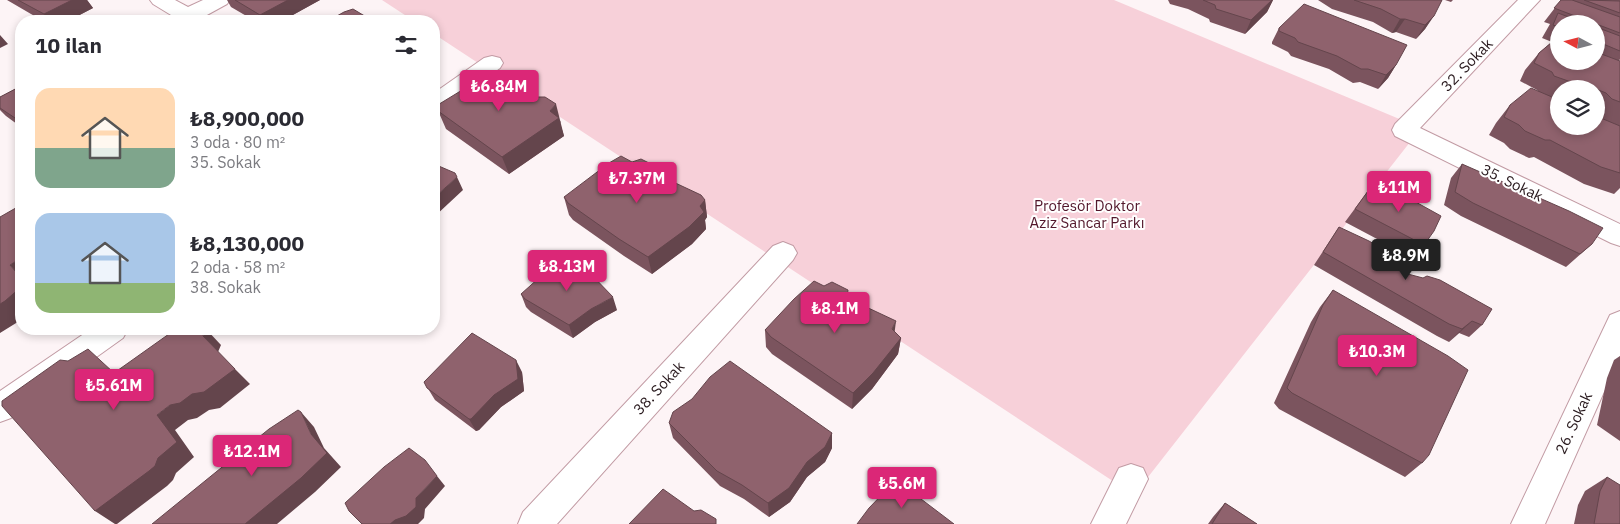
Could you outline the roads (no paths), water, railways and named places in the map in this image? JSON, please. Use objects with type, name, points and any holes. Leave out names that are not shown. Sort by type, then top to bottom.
[{"type":"street","points":[[160,0],[178,15]]},
{"type":"street","points":[[188,15],[220,0]]},
{"type":"street","name":"32. Sokak","points":[[1404,130],[1530,0]]},
{"type":"street","points":[[440,100],[492,64]]},
{"type":"street","name":"35. Sokak","points":[[1404,130],[1620,236]]},
{"type":"street","name":"38. Sokak","points":[[534,524],[783,253]]},
{"type":"street","name":"26. Sokak","points":[[1528,524],[1620,323]]},
{"type":"street","points":[[0,408],[104,335]]},
{"type":"street","points":[[1108,524],[1131,479]]},
{"type":"park label","name":"Profesör Doktor Aziz Sancar Parkı","points":[[1087,214]]}]
